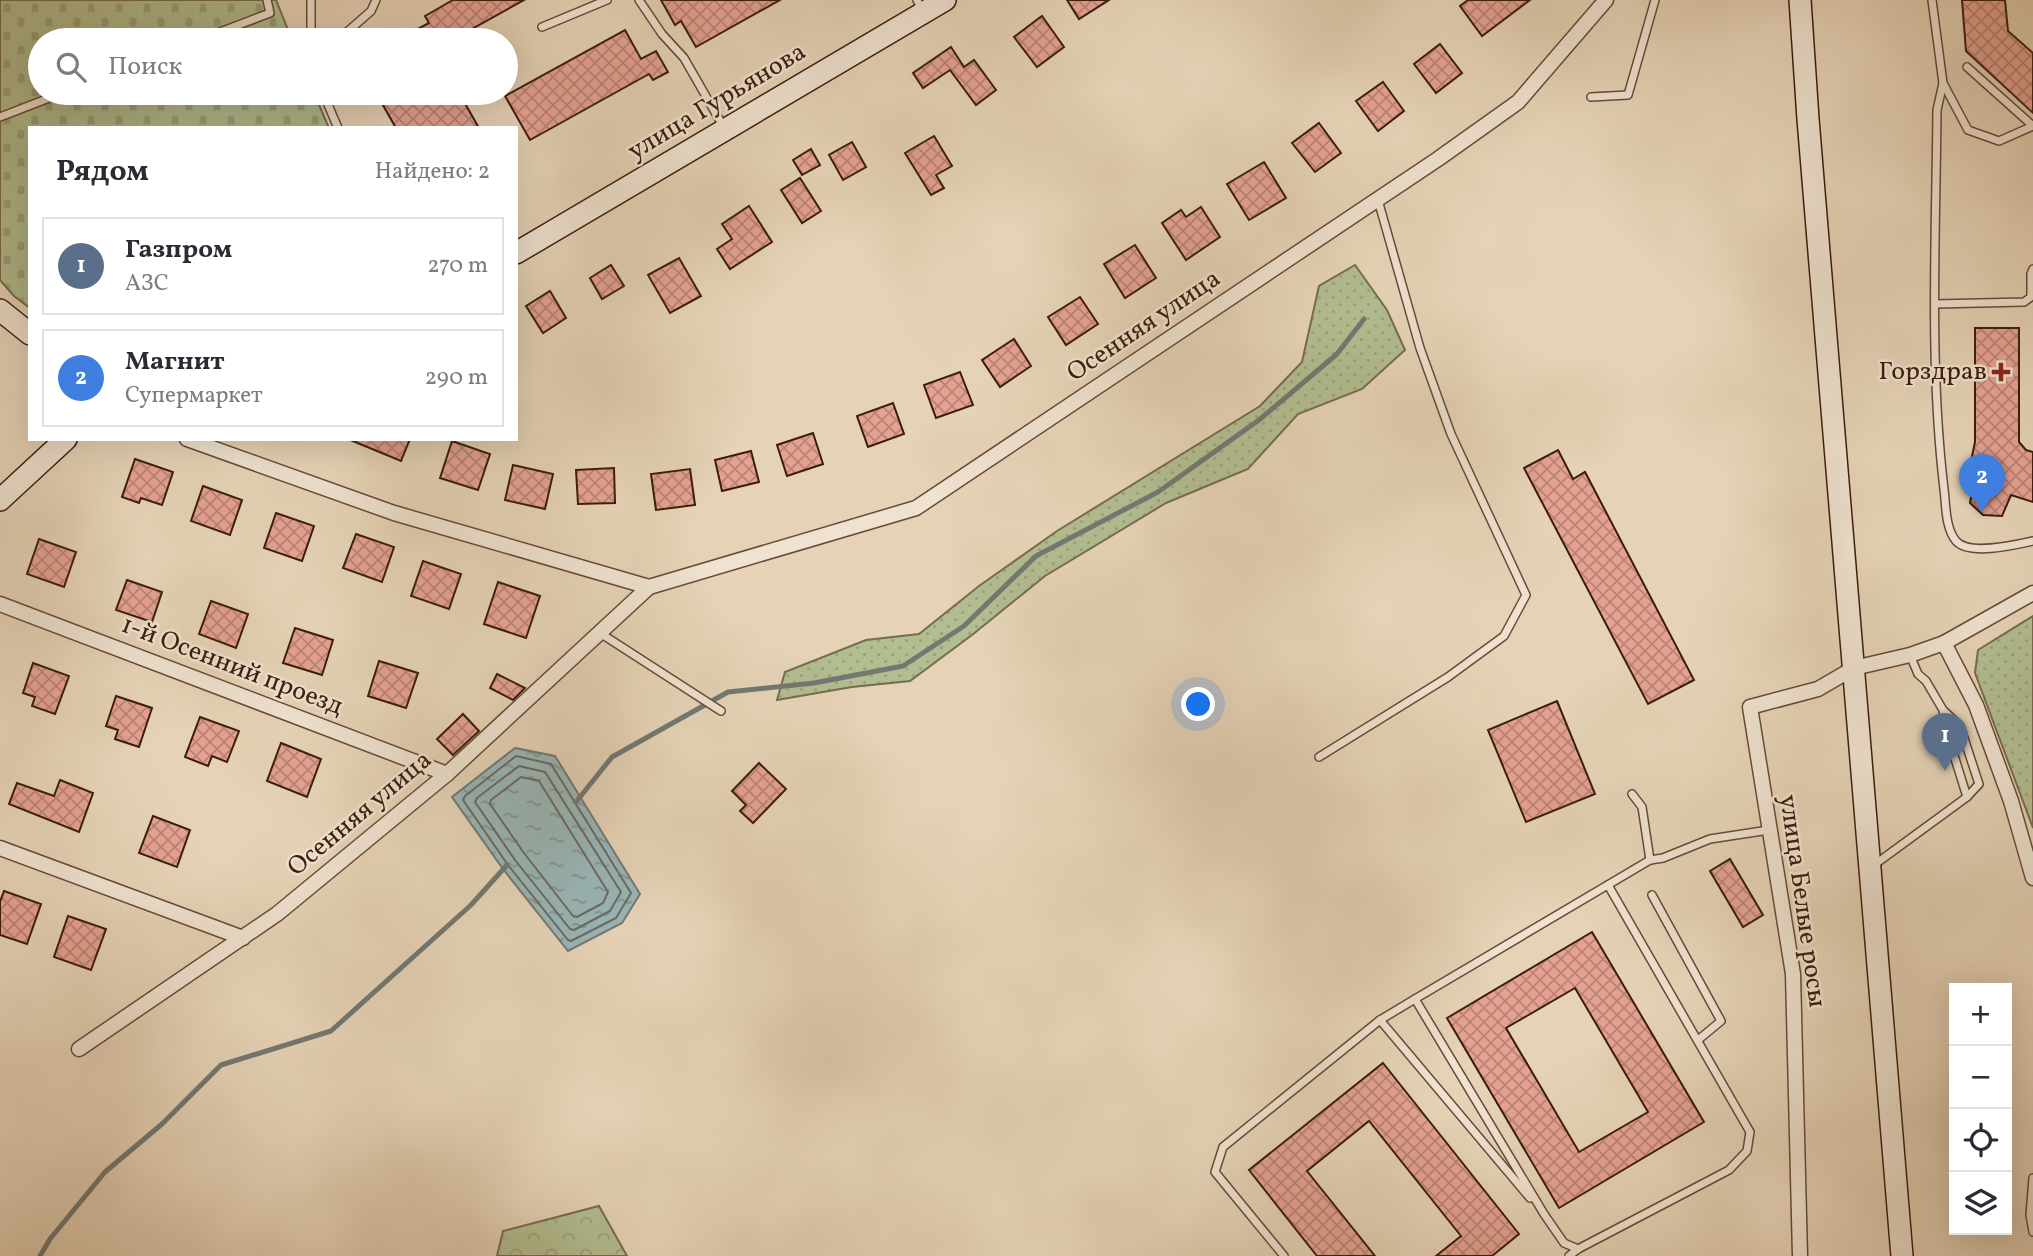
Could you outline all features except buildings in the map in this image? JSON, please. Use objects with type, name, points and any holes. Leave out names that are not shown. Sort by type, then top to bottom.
[{"type":"main road","name":"улица Гурьянова","points":[[518,252],[725,130],[920,6],[945,0]]},
{"type":"main road","points":[[1800,0],[1902,1256]]},
{"type":"main road","points":[[0,310],[28,332]]},
{"type":"main road","points":[[0,500],[64,441]]},
{"type":"street","name":"Осенняя улица","points":[[79,1049],[277,914],[447,774],[649,587],[916,508],[1378,199],[1518,102],[1605,0]]},
{"type":"street","points":[[193,441],[394,513],[649,587]]},
{"type":"street","points":[[1854,668],[1910,655],[1944,643],[2033,593]]},
{"type":"street","name":"1-й Осенний проезд","points":[[0,604],[447,774]]},
{"type":"street","points":[[1944,643],[1976,705],[2011,801],[2033,878]]},
{"type":"street","name":"улица Белые росы","points":[[1800,1256],[1793,974],[1750,708],[1818,689],[1854,668]]},
{"type":"street","points":[[0,848],[243,938]]},
{"type":"lane","points":[[231,28],[270,13],[267,0]]},
{"type":"lane","points":[[311,0],[311,28]]},
{"type":"lane","points":[[352,28],[371,11],[376,0]]},
{"type":"lane","points":[[542,27],[607,0]]},
{"type":"lane","points":[[639,0],[662,34],[684,58],[725,130]]},
{"type":"lane","points":[[1591,97],[1629,95],[1656,0]]},
{"type":"lane","points":[[1932,0],[1943,83],[1937,110],[1935,304],[1940,453],[1949,528],[1956,541],[1969,548],[2011,547],[2033,541]]},
{"type":"lane","points":[[1943,83],[1968,130],[1999,141],[2033,126],[1967,67]]},
{"type":"lane","points":[[0,117],[31,105]]},
{"type":"lane","points":[[328,105],[337,126]]},
{"type":"lane","points":[[1319,757],[1448,677],[1504,636],[1526,595],[1451,434],[1420,348],[1378,199]]},
{"type":"lane","points":[[1935,304],[2024,302],[2031,297],[2033,269]]},
{"type":"lane","points":[[600,633],[721,711]]},
{"type":"lane","points":[[1871,868],[1967,797],[1979,784],[1960,726],[1943,710],[1926,681],[1918,674],[1910,655]]},
{"type":"lane","points":[[1943,710],[1947,733],[1967,797]]},
{"type":"lane","points":[[1632,794],[1643,807],[1650,860]]},
{"type":"lane","points":[[1284,1256],[1215,1172],[1223,1147],[1380,1020],[1650,860],[1663,858],[1710,839],[1769,830]]},
{"type":"lane","points":[[1569,1256],[1730,1170],[1747,1151],[1750,1132],[1608,885]]},
{"type":"lane","points":[[1652,895],[1721,1021],[1698,1040]]},
{"type":"lane","points":[[1415,999],[1544,1214],[1564,1243],[1578,1249]]},
{"type":"lane","points":[[1380,1020],[1544,1214]]},
{"type":"lane","points":[[2033,1178],[2030,1215],[2033,1232]]},
{"type":"green space","points":[[0,0],[276,0],[287,28],[28,28],[28,105],[319,105],[328,126],[28,126],[28,306],[0,280]]},
{"type":"green space","points":[[1355,265],[1387,310],[1405,350],[1362,389],[1298,414],[1248,469],[1166,503],[1045,576],[910,681],[852,687],[777,700],[785,672],[866,640],[919,634],[979,586],[1057,531],[1260,406],[1302,362],[1319,286]]},
{"type":"green space","points":[[2033,616],[2033,828],[1975,673],[1978,650]]},
{"type":"green space","points":[[599,1206],[627,1256],[497,1256],[503,1231]]},
{"type":"water","points":[[515,748],[555,756],[640,894],[622,923],[568,951],[503,869],[452,797]]},
{"type":"waterway","points":[[576,802],[612,757],[728,692],[814,683],[903,666],[964,626],[1036,556],[1158,492],[1259,420],[1337,354],[1364,319]]},
{"type":"waterway","points":[[40,1256],[50,1239],[105,1172],[162,1124],[221,1065],[331,1031],[471,905],[507,865]]},
{"type":"place","name":"Горздрав","points":[[2001,372]]},
{"type":"place","name":"Магнит","points":[[1982,512]]},
{"type":"place","name":"Газпром","points":[[1945,771]]}]
